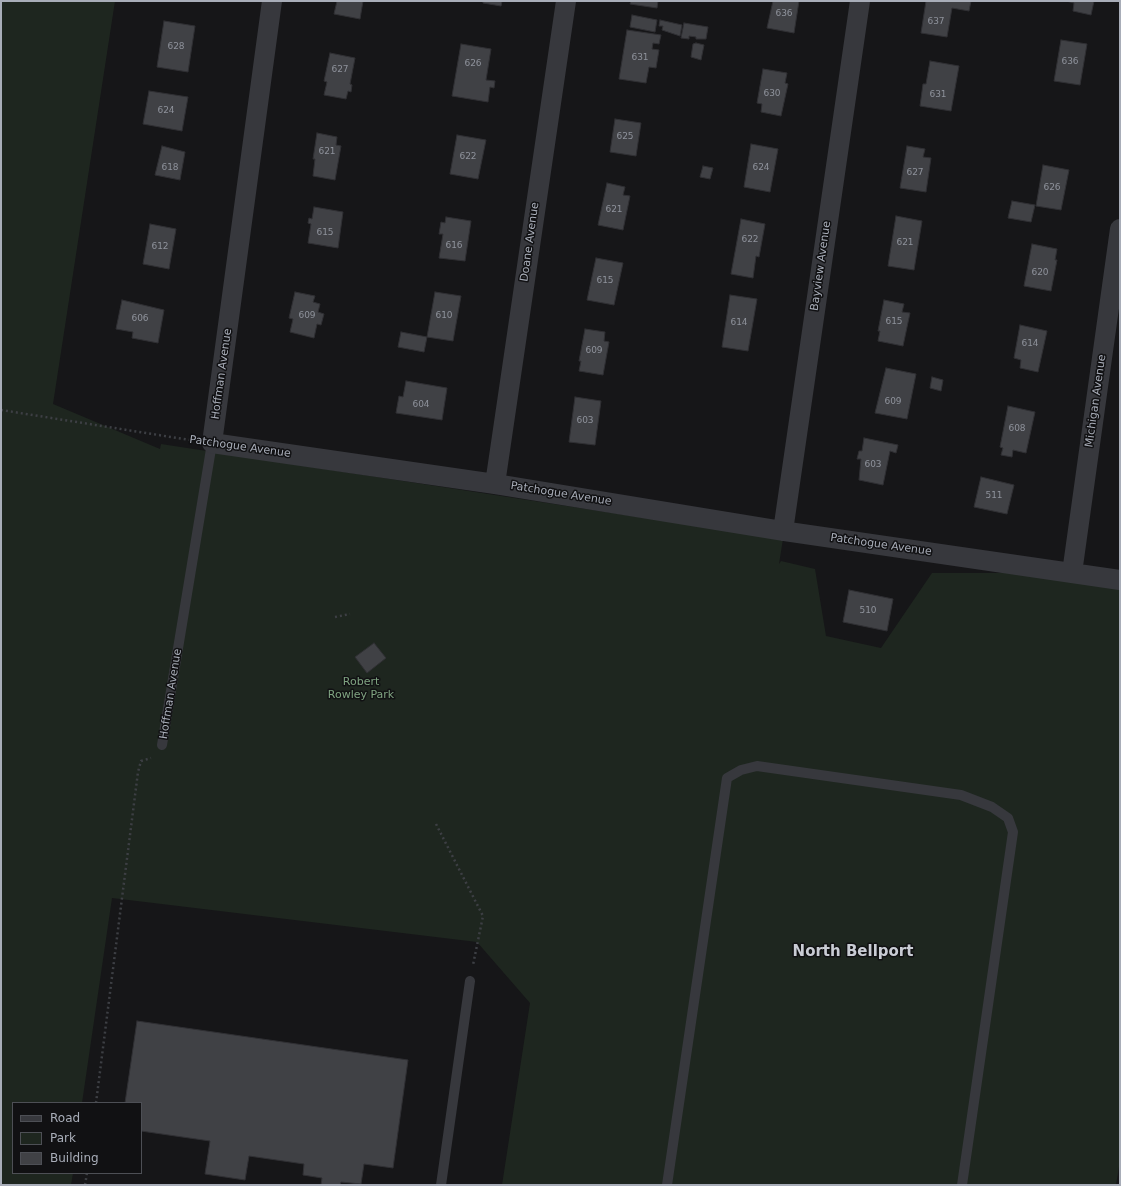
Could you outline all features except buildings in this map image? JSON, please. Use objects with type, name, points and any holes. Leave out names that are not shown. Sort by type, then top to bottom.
[{"type":"street","name":"Hoffman Avenue","points":[[212,443],[272,1]]},
{"type":"street","name":"Doane Avenue","points":[[494,484],[566,1]]},
{"type":"street","name":"Bayview Avenue","points":[[782,531],[860,1]]},
{"type":"street","name":"Michigan Avenue","points":[[1072,573],[1120,229]]},
{"type":"street","name":"Patchogue Avenue","points":[[212,443],[494,484],[782,531],[1120,580]]},
{"type":"lane","name":"Hoffman Avenue","points":[[162,745],[212,443]]},
{"type":"lane","points":[[667,1185],[727,778],[741,770],[757,766],[961,795],[992,807],[1008,818],[1013,832],[962,1185]]},
{"type":"lane","points":[[441,1185],[470,981]]},
{"type":"path","name":"Patchogue Avenue","points":[[1,410],[212,443]]},
{"type":"path","points":[[335,617],[350,614]]},
{"type":"path","points":[[96,1102],[138,772],[141,761],[157,756]]},
{"type":"path","points":[[436,824],[483,916],[470,981]]},
{"type":"path","points":[[85,1185],[87,1174]]},
{"type":"green space","name":"Robert Rowley Park","points":[[1,1],[115,1],[53,404],[160,449],[161,444],[783,539],[779,564],[781,561],[815,569],[826,636],[881,648],[932,573],[1120,573],[1120,1161],[1116,1185],[502,1185],[530,1003],[477,942],[112,898],[82,1102],[12,1102],[12,1174],[73,1174],[71,1185],[1,1185]]},
{"type":"district","name":"North Bellport","points":[[853,952]]}]
